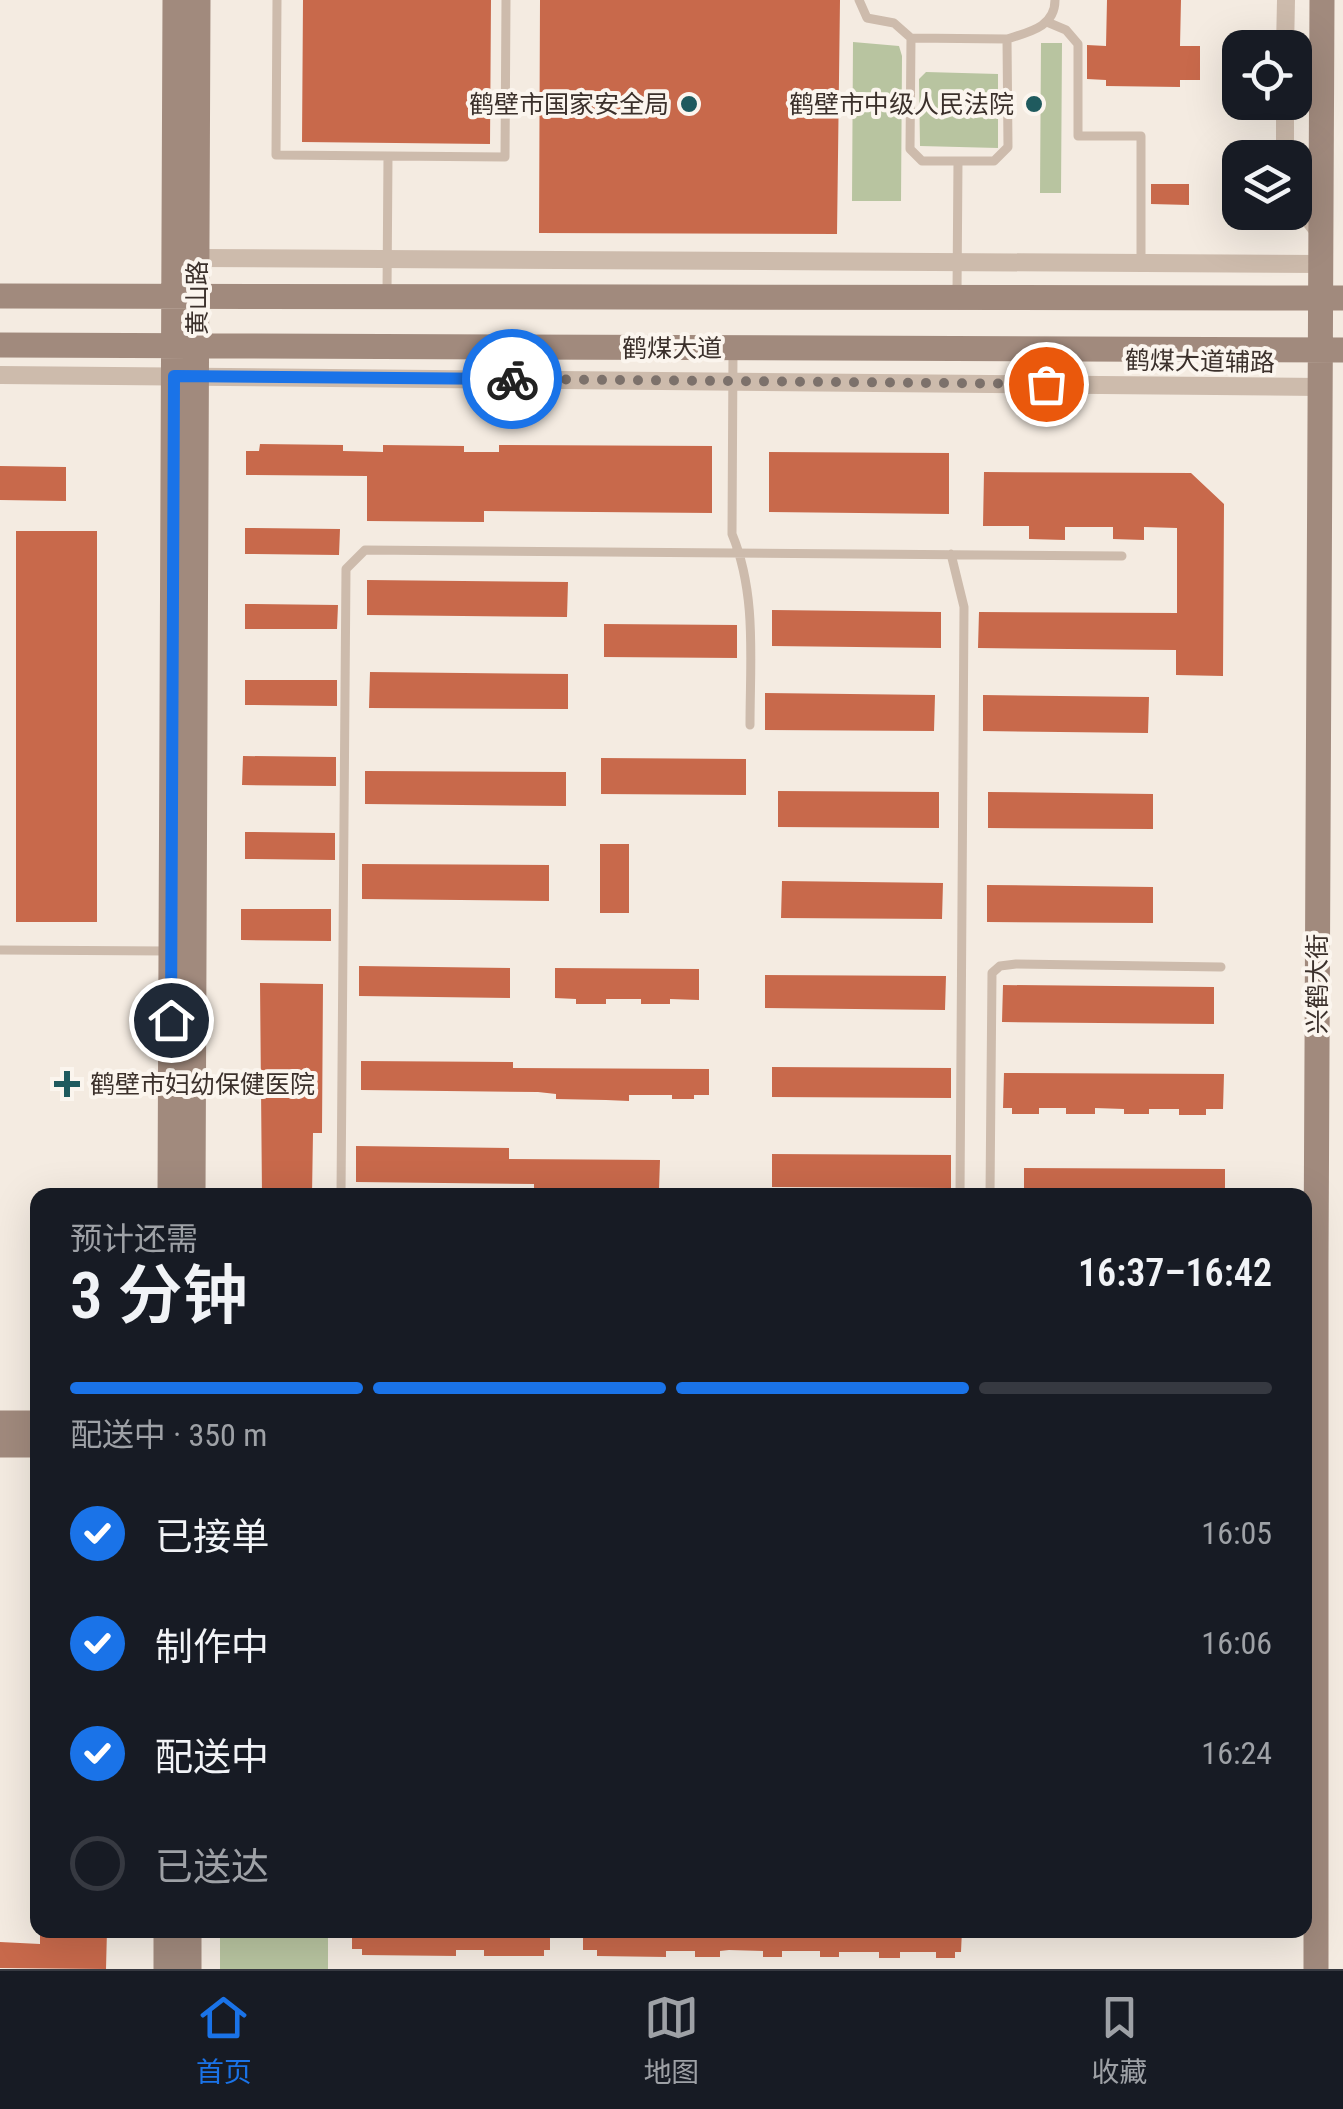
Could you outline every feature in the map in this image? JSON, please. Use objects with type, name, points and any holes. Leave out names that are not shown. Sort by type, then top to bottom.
[{"type":"main road","name":"黄山路","points":[[174,0],[185,296],[193,1188]]},
{"type":"main road","name":"黄山路","points":[[185,296],[197,258],[198,0]]},
{"type":"main road","name":"兴鹤大街","points":[[1312,1228],[1320,388],[1332,350],[1332,298],[1320,264],[1322,0]]},
{"type":"main road","name":"鹤煤大道","points":[[0,296],[1332,298]]},
{"type":"main road","name":"鹤煤大道","points":[[0,346],[1332,350]]},
{"type":"main road","name":"黄山路","points":[[170,1188],[171,951],[185,376]]},
{"type":"main road","points":[[0,1423],[30,1423]]},
{"type":"main road","points":[[0,1445],[30,1445]]},
{"type":"main road","name":"兴鹤大街","points":[[1312,1615],[1316,1969]]},
{"type":"main road","points":[[166,1938],[166,1969]]},
{"type":"main road","points":[[189,1969],[190,1938]]},
{"type":"street","points":[[1286,0],[1286,30]]},
{"type":"street","points":[[1312,223],[1321,234]]},
{"type":"street","points":[[197,258],[1320,264]]},
{"type":"street","name":"鹤煤大道辅路","points":[[0,375],[1320,388]]},
{"type":"lane","points":[[277,0],[276,155],[505,157],[506,0]]},
{"type":"lane","points":[[859,0],[867,18],[894,23],[911,38],[1008,39],[1047,22],[1055,11],[1054,0]]},
{"type":"lane","points":[[1047,22],[1066,30],[1078,44],[1078,136],[1141,136],[1141,264]]},
{"type":"lane","points":[[911,38],[910,149],[922,161],[994,162],[1008,147],[1008,39]]},
{"type":"lane","points":[[387,296],[388,156]]},
{"type":"lane","points":[[957,297],[958,161]]},
{"type":"lane","points":[[734,348],[732,534],[740,553],[750,610],[750,725]]},
{"type":"lane","points":[[341,1188],[346,569],[365,550],[1122,556]]},
{"type":"lane","points":[[951,554],[964,607],[960,1188]]},
{"type":"lane","points":[[0,950],[171,951]]},
{"type":"lane","points":[[990,1188],[992,973],[1000,966],[1016,964],[1221,968]]},
{"type":"green space","points":[[853,42],[899,46],[901,201],[852,201]]},
{"type":"green space","points":[[1041,43],[1062,43],[1061,193],[1040,193]]},
{"type":"green space","points":[[926,72],[998,74],[998,148],[920,146],[919,79]]},
{"type":"green space","points":[[220,1938],[328,1938],[328,1969],[220,1969]]},
{"type":"building","points":[[303,0],[491,0],[490,144],[302,142]]},
{"type":"building","name":"鹤壁市国家安全局","points":[[540,0],[840,0],[837,234],[539,233]]},
{"type":"building","points":[[1107,0],[1181,0],[1180,46],[1200,46],[1200,80],[1180,80],[1180,87],[1106,86],[1106,80],[1087,79],[1087,45],[1106,46]]},
{"type":"building","points":[[1151,184],[1189,184],[1189,205],[1151,204]]},
{"type":"building","points":[[260,444],[343,445],[343,451],[383,452],[383,445],[464,446],[464,452],[499,452],[499,445],[712,446],[712,513],[484,511],[484,522],[367,521],[367,476],[246,475],[246,451],[259,451]]},
{"type":"building","points":[[769,452],[949,453],[949,514],[769,512]]},
{"type":"building","points":[[0,466],[66,467],[66,501],[0,500]]},
{"type":"building","points":[[984,472],[1191,473],[1224,504],[1223,676],[1176,675],[1176,650],[978,648],[979,612],[1177,613],[1177,528],[1144,527],[1144,540],[1113,539],[1113,527],[1065,527],[1065,540],[1029,539],[1029,526],[983,526]]},
{"type":"building","points":[[245,528],[340,529],[339,555],[245,554]]},
{"type":"building","points":[[16,531],[97,531],[97,922],[16,922]]},
{"type":"building","points":[[367,580],[568,582],[567,617],[367,615]]},
{"type":"building","points":[[245,604],[338,605],[337,629],[245,629]]},
{"type":"building","points":[[772,610],[941,612],[941,648],[772,646]]},
{"type":"building","points":[[604,624],[737,625],[737,658],[604,657]]},
{"type":"building","points":[[370,672],[568,674],[568,709],[369,708]]},
{"type":"building","points":[[245,680],[337,680],[337,706],[245,705]]},
{"type":"building","points":[[765,693],[935,695],[934,731],[765,730]]},
{"type":"building","points":[[983,695],[1149,697],[1148,733],[983,731]]},
{"type":"building","points":[[243,756],[336,757],[336,786],[242,785]]},
{"type":"building","points":[[601,758],[746,759],[746,795],[601,794]]},
{"type":"building","points":[[365,771],[566,772],[566,806],[365,804]]},
{"type":"building","points":[[778,791],[939,792],[939,828],[778,827]]},
{"type":"building","points":[[988,792],[1153,794],[1153,829],[988,828]]},
{"type":"building","points":[[245,832],[335,833],[335,860],[245,859]]},
{"type":"building","points":[[600,844],[629,844],[629,913],[600,913]]},
{"type":"building","points":[[362,864],[549,865],[549,901],[362,899]]},
{"type":"building","points":[[782,881],[943,883],[942,919],[781,918]]},
{"type":"building","points":[[987,885],[1153,887],[1153,923],[987,922]]},
{"type":"building","points":[[241,909],[331,909],[331,941],[241,940]]},
{"type":"building","points":[[359,966],[510,968],[510,998],[359,996]]},
{"type":"building","points":[[555,968],[699,969],[699,1000],[641,1004],[641,999],[606,999],[606,1004],[576,1004],[576,999],[555,998]]},
{"type":"building","points":[[765,975],[946,976],[945,1010],[765,1008]]},
{"type":"building","points":[[260,983],[323,984],[322,1133],[313,1133],[312,1188],[262,1188]]},
{"type":"building","points":[[1003,985],[1214,987],[1214,1024],[1002,1022]]},
{"type":"building","points":[[361,1061],[513,1062],[513,1068],[709,1069],[709,1095],[672,1099],[672,1095],[629,1095],[629,1101],[556,1099],[556,1094],[538,1092],[361,1090]]},
{"type":"building","points":[[772,1067],[951,1068],[951,1098],[772,1097]]},
{"type":"building","points":[[1004,1073],[1224,1074],[1223,1109],[1206,1109],[1206,1115],[1179,1115],[1179,1109],[1124,1114],[1124,1109],[1095,1108],[1095,1114],[1066,1114],[1066,1108],[1039,1108],[1039,1114],[1012,1114],[1012,1108],[1003,1108]]},
{"type":"building","points":[[356,1146],[509,1148],[509,1159],[660,1160],[659,1188],[356,1182]]},
{"type":"building","points":[[772,1154],[951,1155],[951,1188],[772,1187]]},
{"type":"building","points":[[1024,1168],[1225,1169],[1225,1188],[1024,1188]]},
{"type":"building","points":[[40,1938],[107,1938],[106,1969],[0,1968],[0,1942],[40,1944]]},
{"type":"building","points":[[352,1938],[550,1938],[550,1950],[544,1950],[544,1956],[484,1956],[484,1950],[456,1950],[456,1956],[362,1955],[362,1949],[352,1949]]},
{"type":"building","points":[[583,1938],[962,1938],[961,1952],[955,1952],[955,1958],[936,1958],[936,1952],[900,1952],[900,1958],[879,1958],[879,1952],[839,1952],[839,1957],[820,1957],[820,1951],[782,1951],[782,1957],[763,1957],[763,1951],[729,1950],[720,1951],[720,1957],[695,1957],[695,1951],[666,1951],[666,1957],[597,1956],[597,1950],[583,1950]]},
{"type":"way so far","points":[[512,379],[1046,384]]},
{"type":"place","name":"鹤壁市国家安全局","points":[[689,104]]},
{"type":"place","name":"鹤壁市中级人民法院","points":[[1034,104]]},
{"type":"place","name":"鹤壁市妇幼保健医院","points":[[67,1084]]},
{"type":"route","points":[[171,1020],[174,376],[512,379]]}]
